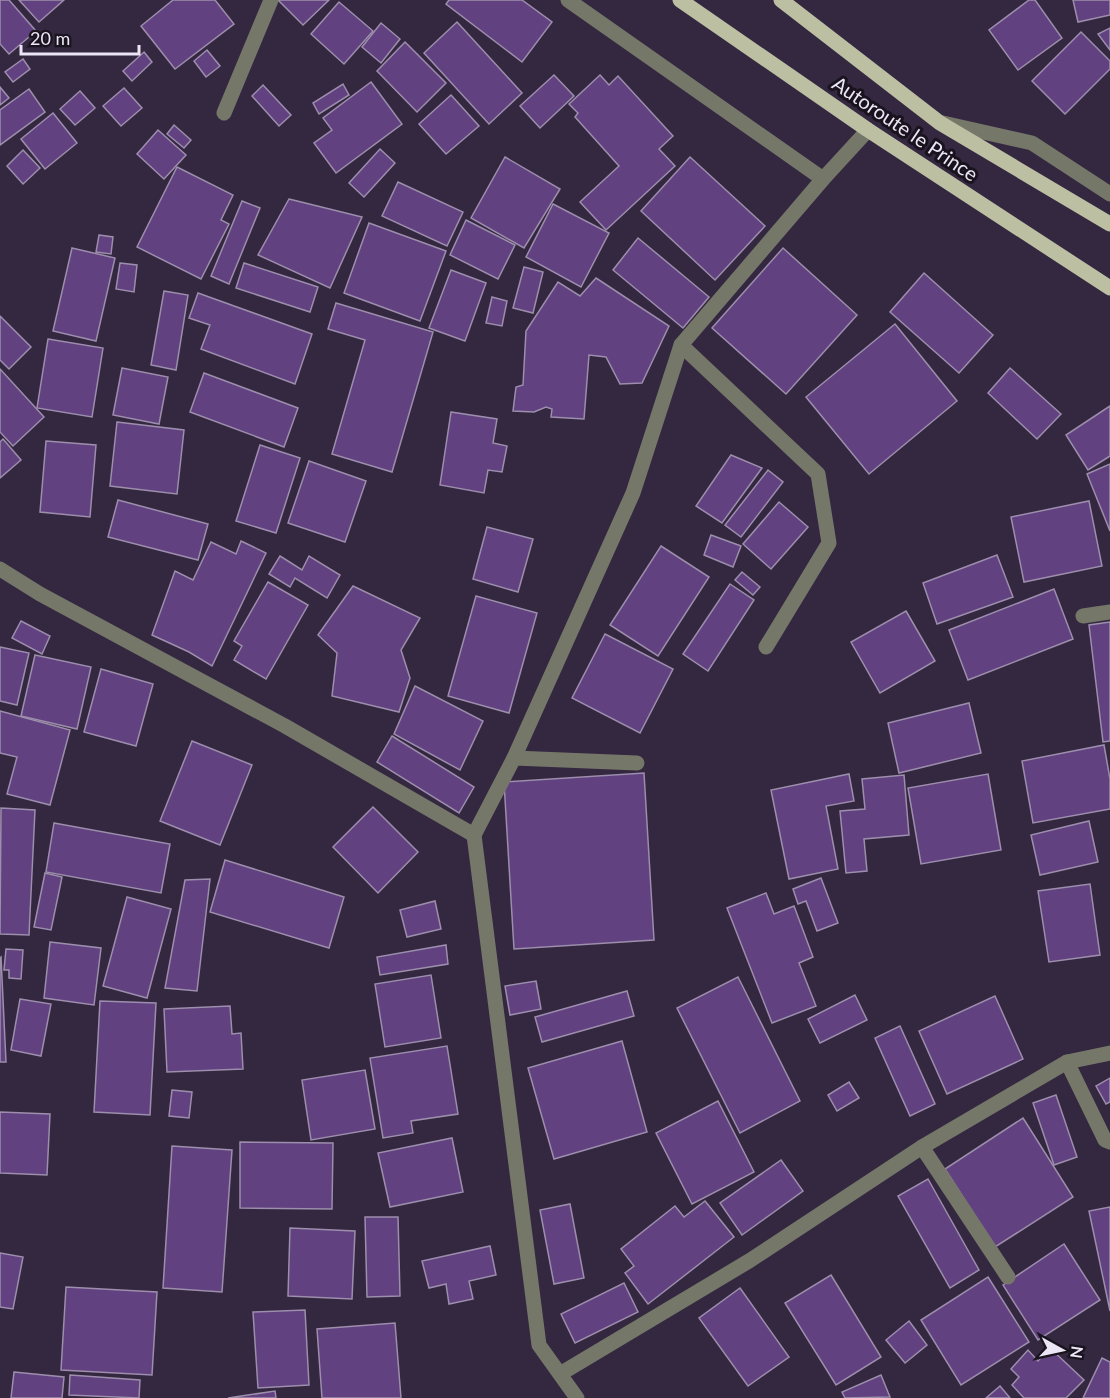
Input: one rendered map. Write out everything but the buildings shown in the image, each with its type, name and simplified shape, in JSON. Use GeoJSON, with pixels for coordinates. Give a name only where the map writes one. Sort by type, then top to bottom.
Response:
{"type":"FeatureCollection","features":[{"type":"Feature","properties":{"kind":"main road","name":"Autoroute le Prince"},"geometry":{"type":"LineString","coordinates":[[680,0],[868,130],[1110,288]]}},
{"type":"Feature","properties":{"kind":"main road","name":"Autoroute le Prince"},"geometry":{"type":"LineString","coordinates":[[781,0],[940,123],[1110,224]]}},
{"type":"Feature","properties":{"kind":"street"},"geometry":{"type":"LineString","coordinates":[[224,113],[271,0]]}},
{"type":"Feature","properties":{"kind":"street"},"geometry":{"type":"LineString","coordinates":[[568,0],[823,178]]}},
{"type":"Feature","properties":{"kind":"street"},"geometry":{"type":"LineString","coordinates":[[940,123],[1032,143],[1110,194]]}},
{"type":"Feature","properties":{"kind":"street"},"geometry":{"type":"LineString","coordinates":[[577,1398],[539,1345],[474,835],[514,758],[633,493],[681,345],[823,178],[868,130]]}},
{"type":"Feature","properties":{"kind":"street"},"geometry":{"type":"LineString","coordinates":[[681,345],[818,474],[829,543],[766,647]]}},
{"type":"Feature","properties":{"kind":"street"},"geometry":{"type":"LineString","coordinates":[[0,569],[40,594],[285,726],[474,835]]}},
{"type":"Feature","properties":{"kind":"street"},"geometry":{"type":"LineString","coordinates":[[1083,616],[1110,612]]}},
{"type":"Feature","properties":{"kind":"street"},"geometry":{"type":"LineString","coordinates":[[514,758],[637,763]]}},
{"type":"Feature","properties":{"kind":"street"},"geometry":{"type":"LineString","coordinates":[[560,1374],[749,1261],[922,1147],[1067,1062],[1110,1053]]}},
{"type":"Feature","properties":{"kind":"street"},"geometry":{"type":"LineString","coordinates":[[1067,1062],[1106,1140],[1110,1142]]}},
{"type":"Feature","properties":{"kind":"street"},"geometry":{"type":"LineString","coordinates":[[922,1147],[1008,1277]]}}]}
